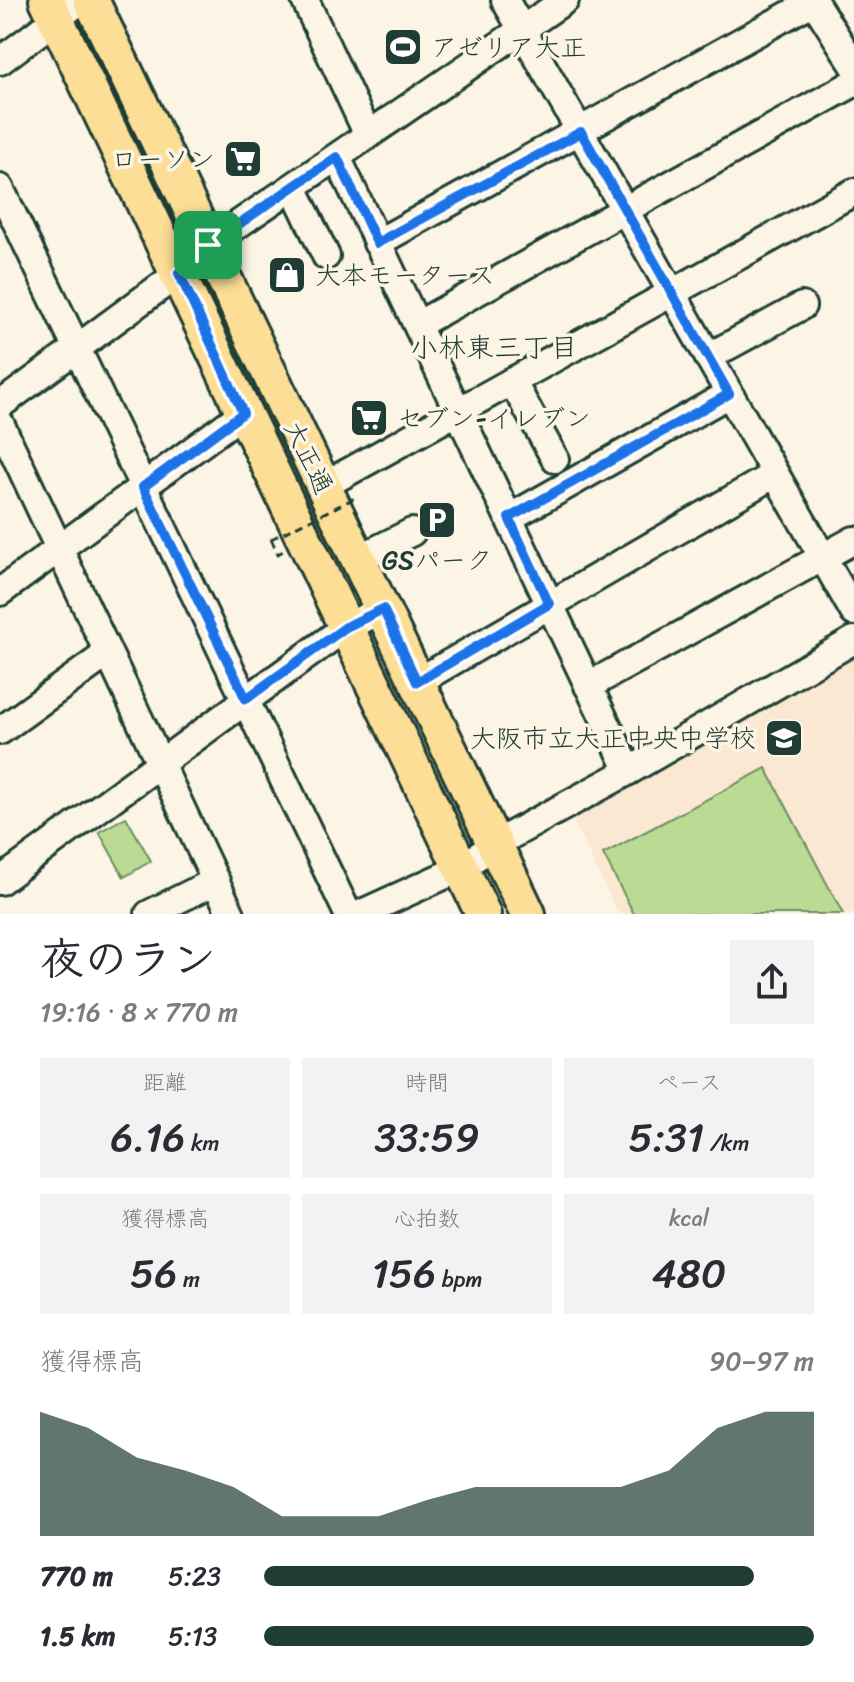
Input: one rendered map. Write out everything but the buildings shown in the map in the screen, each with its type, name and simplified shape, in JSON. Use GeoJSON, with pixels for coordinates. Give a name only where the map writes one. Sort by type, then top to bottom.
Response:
{"type":"FeatureCollection","features":[{"type":"Feature","properties":{"kind":"main road","name":"大正通"},"geometry":{"type":"LineString","coordinates":[[91,0],[528,914]]}},
{"type":"Feature","properties":{"kind":"main road","name":"大正通"},"geometry":{"type":"LineString","coordinates":[[62,6],[243,413],[483,914]]}},
{"type":"Feature","properties":{"kind":"street"},"geometry":{"type":"LineString","coordinates":[[305,0],[368,135]]}},
{"type":"Feature","properties":{"kind":"street"},"geometry":{"type":"LineString","coordinates":[[505,0],[854,612]]}},
{"type":"Feature","properties":{"kind":"street"},"geometry":{"type":"LineString","coordinates":[[0,405],[179,273],[208,245],[565,0]]}},
{"type":"Feature","properties":{"kind":"street"},"geometry":{"type":"LineString","coordinates":[[377,243],[813,0],[854,65]]}},
{"type":"Feature","properties":{"kind":"street"},"geometry":{"type":"LineString","coordinates":[[0,61],[62,6]]}},
{"type":"Feature","properties":{"kind":"street"},"geometry":{"type":"LineString","coordinates":[[417,325],[854,83]]}},
{"type":"Feature","properties":{"kind":"street"},"geometry":{"type":"LineString","coordinates":[[337,157],[629,771]]}},
{"type":"Feature","properties":{"kind":"street"},"geometry":{"type":"LineString","coordinates":[[293,187],[326,256]]}},
{"type":"Feature","properties":{"kind":"street"},"geometry":{"type":"LineString","coordinates":[[0,188],[348,914]]}},
{"type":"Feature","properties":{"kind":"street"},"geometry":{"type":"LineString","coordinates":[[323,486],[854,192]]}},
{"type":"Feature","properties":{"kind":"street"},"geometry":{"type":"LineString","coordinates":[[708,357],[802,306]]}},
{"type":"Feature","properties":{"kind":"street"},"geometry":{"type":"LineString","coordinates":[[512,381],[555,459]]}},
{"type":"Feature","properties":{"kind":"street"},"geometry":{"type":"LineString","coordinates":[[509,518],[729,394]]}},
{"type":"Feature","properties":{"kind":"street"},"geometry":{"type":"LineString","coordinates":[[0,592],[243,413]]}},
{"type":"Feature","properties":{"kind":"street"},"geometry":{"type":"LineString","coordinates":[[0,423],[231,914]]}},
{"type":"Feature","properties":{"kind":"street"},"geometry":{"type":"LineString","coordinates":[[417,682],[775,474]]}},
{"type":"Feature","properties":{"kind":"street"},"geometry":{"type":"LineString","coordinates":[[358,559],[412,532]]}},
{"type":"Feature","properties":{"kind":"street"},"geometry":{"type":"LineString","coordinates":[[588,686],[854,540]]}},
{"type":"Feature","properties":{"kind":"street"},"geometry":{"type":"LineString","coordinates":[[0,881],[346,627],[383,609]]}},
{"type":"Feature","properties":{"kind":"street"},"geometry":{"type":"LineString","coordinates":[[360,914],[461,868],[495,844],[629,771],[854,640]]}},
{"type":"Feature","properties":{"kind":"street"},"geometry":{"type":"LineString","coordinates":[[0,731],[108,653]]}},
{"type":"Feature","properties":{"kind":"street"},"geometry":{"type":"LineString","coordinates":[[149,914],[216,881]]}},
{"type":"Feature","properties":{"kind":"path"},"geometry":{"type":"LineString","coordinates":[[278,554],[271,539],[357,497]]}},
{"type":"Feature","properties":{"kind":"shaded area","name":"大阪市立大正中央中学校"},"geometry":{"type":"Polygon","coordinates":[[[854,656],[854,914],[618,914],[573,820],[854,656]]]}},
{"type":"Feature","properties":{"kind":"green space"},"geometry":{"type":"Polygon","coordinates":[[[766,768],[843,914],[634,914],[603,854],[766,768]]]}},
{"type":"Feature","properties":{"kind":"green space"},"geometry":{"type":"Polygon","coordinates":[[[126,817],[151,861],[124,877],[99,832],[126,817]]]}},
{"type":"Feature","properties":{"kind":"place","name":"アゼリア大正"},"geometry":{"type":"Point","coordinates":[403,47]}},
{"type":"Feature","properties":{"kind":"place","name":"ローソン"},"geometry":{"type":"Point","coordinates":[243,159]}},
{"type":"Feature","properties":{"kind":"place","name":"大本モータース"},"geometry":{"type":"Point","coordinates":[287,275]}},
{"type":"Feature","properties":{"kind":"place","name":"セブン-イレブン"},"geometry":{"type":"Point","coordinates":[369,418]}},
{"type":"Feature","properties":{"kind":"place","name":"GSパーク"},"geometry":{"type":"Point","coordinates":[437,520]}},
{"type":"Feature","properties":{"kind":"place","name":"大阪市立大正中央中学校"},"geometry":{"type":"Point","coordinates":[784,738]}},
{"type":"Feature","properties":{"kind":"district","name":"小林東三丁目"},"geometry":{"type":"Point","coordinates":[494,347]}},
{"type":"Feature","properties":{"kind":"route"},"geometry":{"type":"LineString","coordinates":[[581,132],[729,394],[509,518],[549,604],[417,682],[383,609],[346,627],[246,699],[143,487],[243,413],[179,273],[208,245],[337,157],[377,243],[581,132]]}}]}
